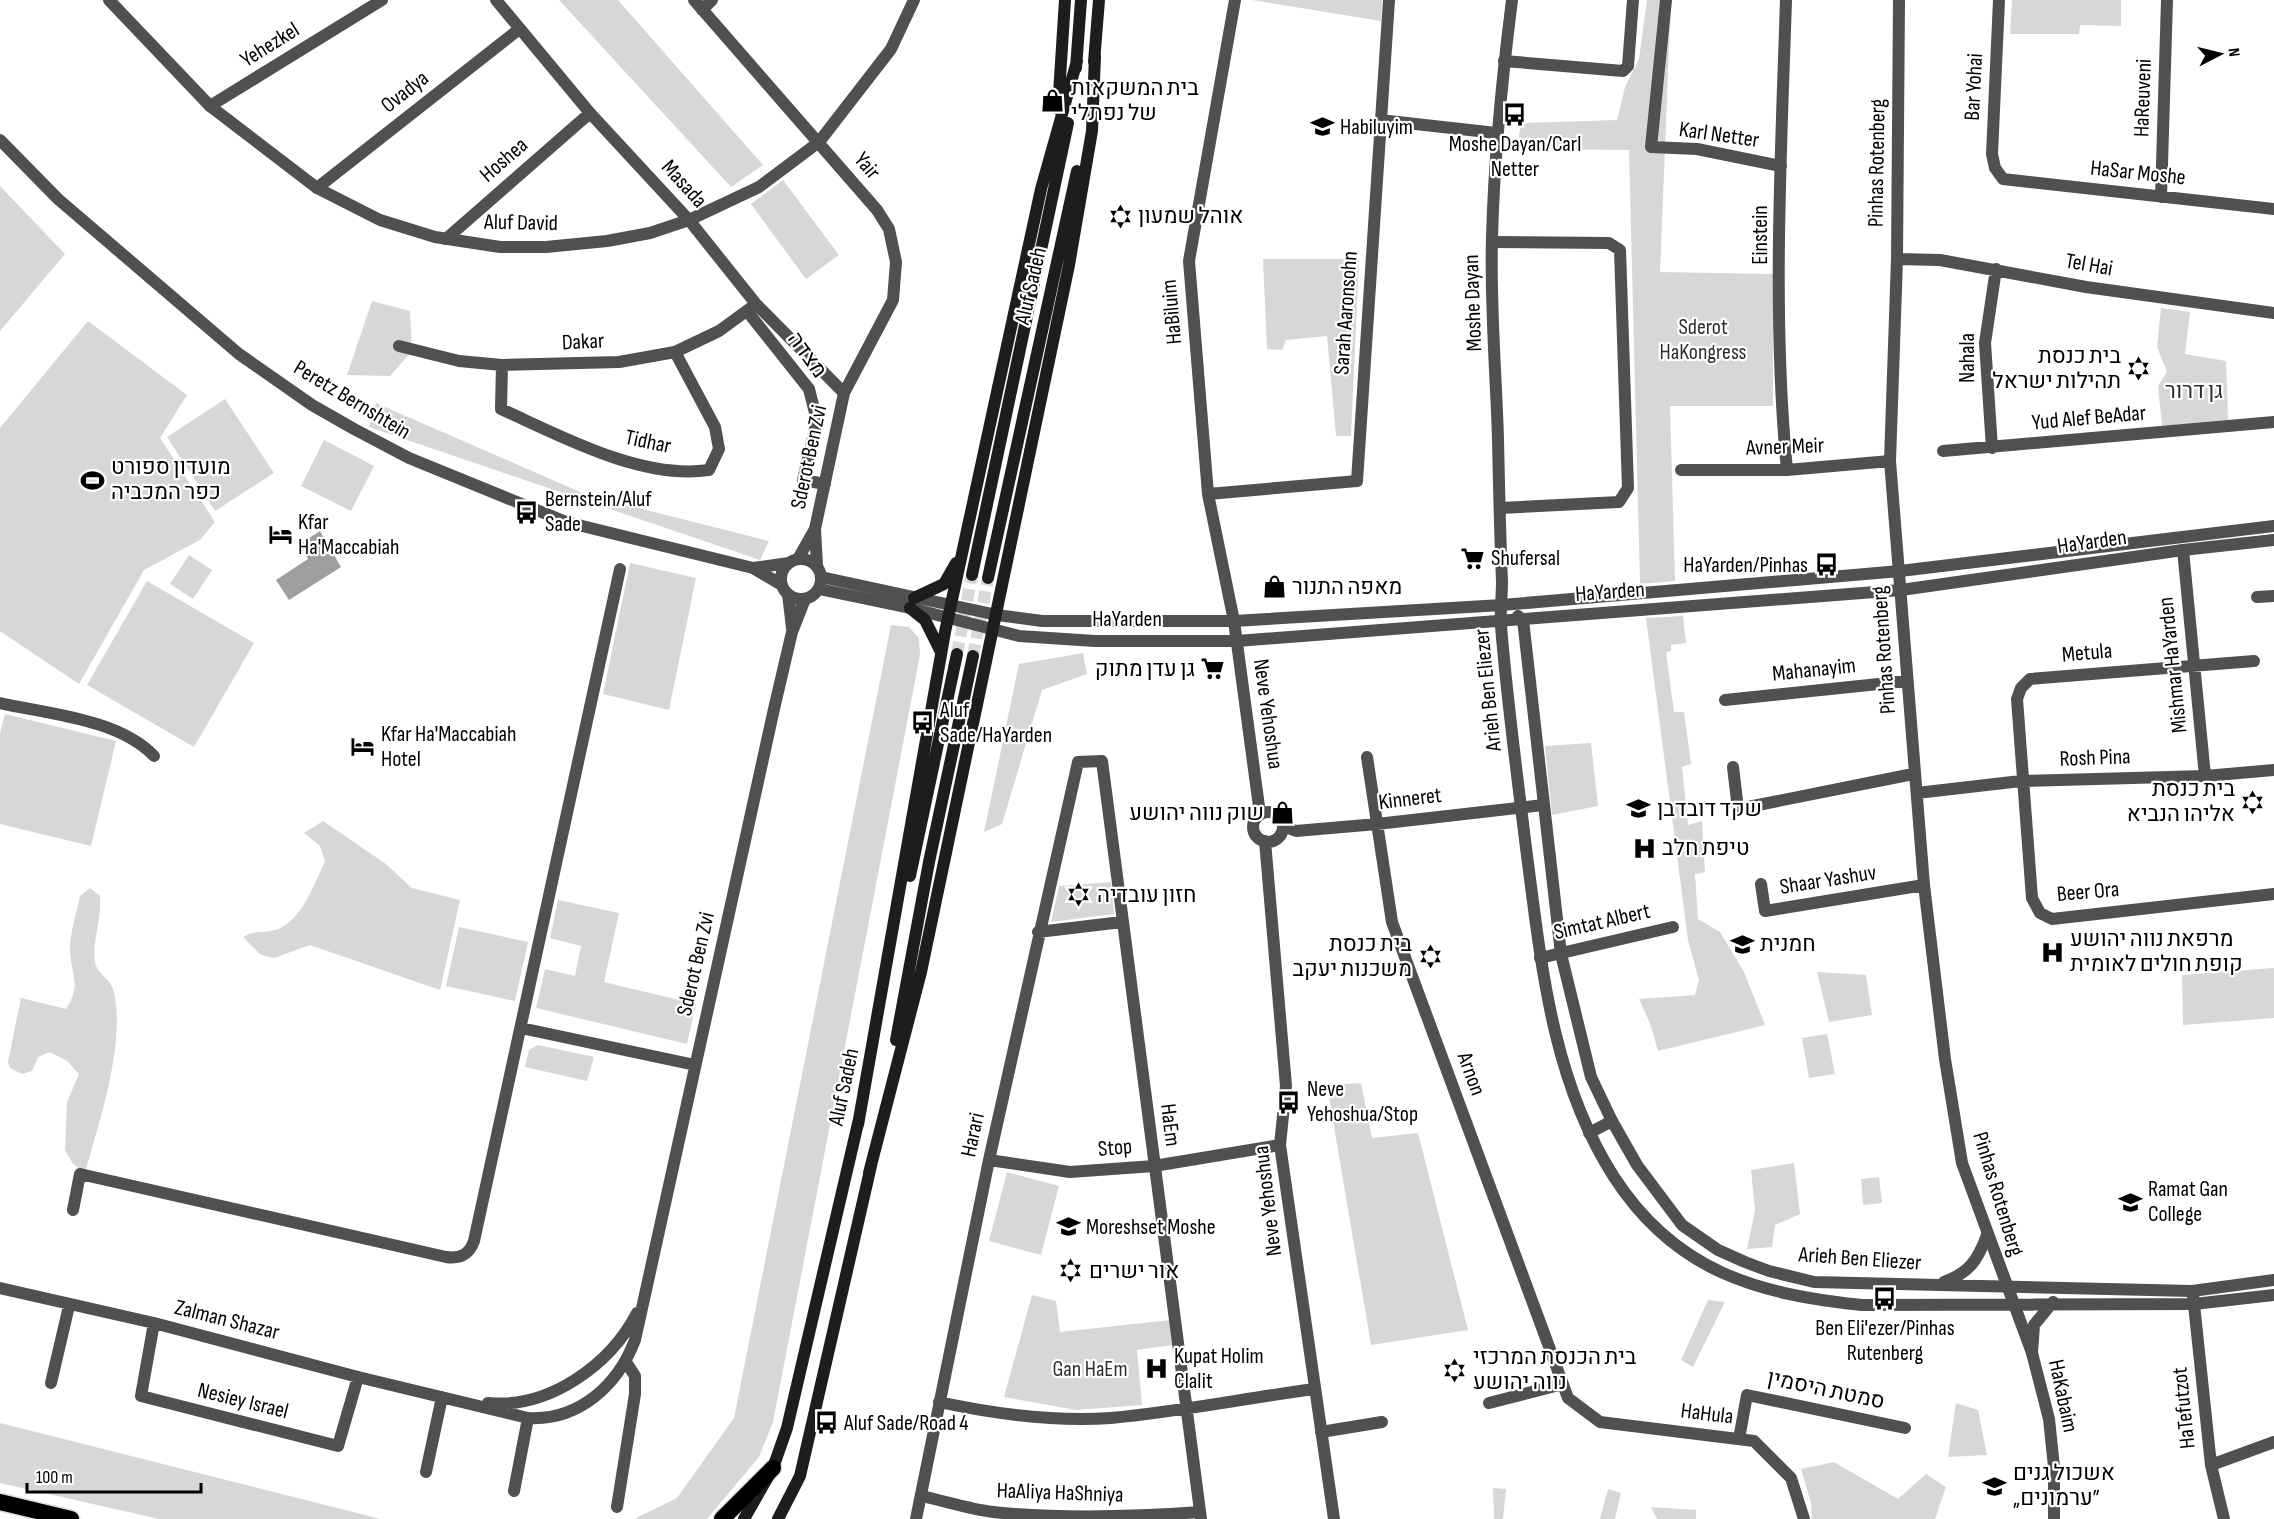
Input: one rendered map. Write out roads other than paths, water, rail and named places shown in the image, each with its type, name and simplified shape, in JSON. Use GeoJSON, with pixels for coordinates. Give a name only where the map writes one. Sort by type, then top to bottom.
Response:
{"type":"FeatureCollection","features":[{"type":"Feature","properties":{"kind":"highway"},"geometry":{"type":"LineString","coordinates":[[722,1519],[773,1468]]}},
{"type":"Feature","properties":{"kind":"highway"},"geometry":{"type":"LineString","coordinates":[[0,1502],[71,1519]]}},
{"type":"Feature","properties":{"kind":"main road"},"geometry":{"type":"LineString","coordinates":[[1056,137],[1065,0]]}},
{"type":"Feature","properties":{"kind":"main road","name":"Aluf Sadeh"},"geometry":{"type":"LineString","coordinates":[[972,575],[1073,98],[1081,0]]}},
{"type":"Feature","properties":{"kind":"main road","name":"Aluf Sadeh"},"geometry":{"type":"LineString","coordinates":[[988,578],[1081,156],[1095,56],[1099,0]]}},
{"type":"Feature","properties":{"kind":"main road"},"geometry":{"type":"LineString","coordinates":[[869,1173],[921,972],[1069,265],[1092,131],[1095,56]]}},
{"type":"Feature","properties":{"kind":"main road"},"geometry":{"type":"LineString","coordinates":[[858,1125],[941,653],[1041,189],[1077,61]]}},
{"type":"Feature","properties":{"kind":"main road"},"geometry":{"type":"LineString","coordinates":[[941,653],[925,620],[912,603],[945,584],[963,549]]}},
{"type":"Feature","properties":{"kind":"main road","name":"Aluf Sadeh"},"geometry":{"type":"LineString","coordinates":[[744,1519],[773,1468],[787,1428],[858,1125],[957,654]]}},
{"type":"Feature","properties":{"kind":"main road","name":"Aluf Sadeh"},"geometry":{"type":"LineString","coordinates":[[778,1519],[800,1476],[869,1173],[929,862],[973,656]]}},
{"type":"Feature","properties":{"kind":"street","name":"Yehezkel"},"geometry":{"type":"LineString","coordinates":[[210,106],[381,0]]}},
{"type":"Feature","properties":{"kind":"street","name":"Masada"},"geometry":{"type":"LineString","coordinates":[[496,0],[518,30],[590,113],[690,220],[751,307],[844,393]]}},
{"type":"Feature","properties":{"kind":"street"},"geometry":{"type":"LineString","coordinates":[[698,5],[712,0]]}},
{"type":"Feature","properties":{"kind":"street","name":"Aluf David"},"geometry":{"type":"LineString","coordinates":[[115,2],[210,106],[316,188],[380,220],[446,239],[501,247],[546,247],[607,241],[651,233],[690,220],[759,187],[819,142],[891,49],[914,0]]}},
{"type":"Feature","properties":{"kind":"street","name":"HaBiluim"},"geometry":{"type":"LineString","coordinates":[[1234,621],[1208,494],[1190,253],[1235,0]]}},
{"type":"Feature","properties":{"kind":"street","name":"Sarah Aaronsohn"},"geometry":{"type":"LineString","coordinates":[[1208,494],[1357,481],[1389,0]]}},
{"type":"Feature","properties":{"kind":"street","name":"Moshe Dayan"},"geometry":{"type":"LineString","coordinates":[[1502,605],[1492,242],[1496,133],[1512,0]]}},
{"type":"Feature","properties":{"kind":"street"},"geometry":{"type":"LineString","coordinates":[[1504,61],[1623,71],[1628,66],[1633,0]]}},
{"type":"Feature","properties":{"kind":"street","name":"Karl Netter"},"geometry":{"type":"LineString","coordinates":[[1666,0],[1651,147],[1697,149],[1781,166]]}},
{"type":"Feature","properties":{"kind":"street","name":"Einstein"},"geometry":{"type":"LineString","coordinates":[[1786,0],[1781,166],[1780,404],[1787,470]]}},
{"type":"Feature","properties":{"kind":"street","name":"Pinhas Rotenberg"},"geometry":{"type":"LineString","coordinates":[[1899,0],[1897,259],[1890,461],[1900,571],[1913,774],[1917,793],[1924,885],[1945,1059],[1962,1162],[2006,1286]]}},
{"type":"Feature","properties":{"kind":"street","name":"Bar Yohai"},"geometry":{"type":"LineString","coordinates":[[1998,175],[1992,154],[1999,0]]}},
{"type":"Feature","properties":{"kind":"street","name":"HaReuveni"},"geometry":{"type":"LineString","coordinates":[[2161,197],[2167,0]]}},
{"type":"Feature","properties":{"kind":"street","name":"Yair"},"geometry":{"type":"LineString","coordinates":[[698,5],[877,210],[889,229],[896,262],[893,300],[844,393]]}},
{"type":"Feature","properties":{"kind":"street","name":"Ovadya"},"geometry":{"type":"LineString","coordinates":[[316,188],[518,30]]}},
{"type":"Feature","properties":{"kind":"street","name":"Hoshea"},"geometry":{"type":"LineString","coordinates":[[446,239],[590,113]]}},
{"type":"Feature","properties":{"kind":"street"},"geometry":{"type":"LineString","coordinates":[[1380,120],[1496,133]]}},
{"type":"Feature","properties":{"kind":"street","name":"Peretz Bernshtein"},"geometry":{"type":"LineString","coordinates":[[0,140],[58,199],[239,354],[312,405],[409,458],[566,522],[753,568],[785,589]]}},
{"type":"Feature","properties":{"kind":"street","name":"HaSar Moshe"},"geometry":{"type":"LineString","coordinates":[[1998,175],[2009,181],[2274,209]]}},
{"type":"Feature","properties":{"kind":"street"},"geometry":{"type":"LineString","coordinates":[[1492,242],[1609,243],[1620,250],[1628,488],[1619,502],[1500,508]]}},
{"type":"Feature","properties":{"kind":"street","name":"Tel Hai"},"geometry":{"type":"LineString","coordinates":[[1897,259],[1940,260],[2086,287],[2274,313]]}},
{"type":"Feature","properties":{"kind":"street","name":"Nahala"},"geometry":{"type":"LineString","coordinates":[[1992,448],[1985,343],[1996,269]]}},
{"type":"Feature","properties":{"kind":"street","name":"Dakar"},"geometry":{"type":"LineString","coordinates":[[399,346],[459,361],[502,365],[619,362],[675,352],[719,331],[751,307]]}},
{"type":"Feature","properties":{"kind":"street","name":"מצדה"},"geometry":{"type":"LineString","coordinates":[[751,307],[809,389],[817,421],[804,480],[825,484]]}},
{"type":"Feature","properties":{"kind":"street","name":"Tidhar"},"geometry":{"type":"LineString","coordinates":[[502,365],[501,409],[615,458],[692,472],[709,470],[718,449],[715,427],[675,352]]}},
{"type":"Feature","properties":{"kind":"street","name":"Sderot Ben Zvi"},"geometry":{"type":"LineString","coordinates":[[819,578],[815,529],[844,393]]}},
{"type":"Feature","properties":{"kind":"street","name":"Yud Alef BeAdar"},"geometry":{"type":"LineString","coordinates":[[1943,451],[2274,422]]}},
{"type":"Feature","properties":{"kind":"street","name":"Avner Meir"},"geometry":{"type":"LineString","coordinates":[[1681,470],[1787,470],[1890,461]]}},
{"type":"Feature","properties":{"kind":"street","name":"HaYarden"},"geometry":{"type":"LineString","coordinates":[[950,612],[1060,623],[1234,621],[1502,605],[1900,571],[2274,526]]}},
{"type":"Feature","properties":{"kind":"street","name":"Sderot Ben Zvi"},"geometry":{"type":"LineString","coordinates":[[794,561],[815,529]]}},
{"type":"Feature","properties":{"kind":"street","name":"HaYarden"},"geometry":{"type":"LineString","coordinates":[[950,612],[994,631],[1020,636],[1095,641],[1237,640],[1901,590],[2183,550],[2274,540]]}},
{"type":"Feature","properties":{"kind":"street","name":"Mishmar HaYarden"},"geometry":{"type":"LineString","coordinates":[[2183,550],[2205,776]]}},
{"type":"Feature","properties":{"kind":"street"},"geometry":{"type":"LineString","coordinates":[[819,578],[805,598],[785,589],[783,570],[794,561],[808,560],[819,578],[950,612]]}},
{"type":"Feature","properties":{"kind":"street","name":"Peretz Bernshtein"},"geometry":{"type":"LineString","coordinates":[[753,568],[794,561]]}},
{"type":"Feature","properties":{"kind":"street"},"geometry":{"type":"LineString","coordinates":[[73,1210],[80,1174],[446,1257],[462,1257],[474,1241],[620,569]]}},
{"type":"Feature","properties":{"kind":"street","name":"Sderot Ben Zvi"},"geometry":{"type":"LineString","coordinates":[[785,589],[792,632]]}},
{"type":"Feature","properties":{"kind":"street"},"geometry":{"type":"LineString","coordinates":[[2257,597],[2274,596]]}},
{"type":"Feature","properties":{"kind":"street","name":"Sderot Ben Zvi"},"geometry":{"type":"LineString","coordinates":[[642,1304],[792,632],[805,598]]}},
{"type":"Feature","properties":{"kind":"street","name":"Arieh Ben Eliezer"},"geometry":{"type":"LineString","coordinates":[[1502,605],[1523,620],[1561,954],[1591,1077],[1637,1165],[1682,1226],[1718,1250],[1769,1271],[1814,1282],[2192,1291],[2274,1280]]}},
{"type":"Feature","properties":{"kind":"street","name":"Arieh Ben Eliezer"},"geometry":{"type":"LineString","coordinates":[[1502,605],[1501,621],[1521,807],[1540,958],[1569,1087],[1589,1133],[1615,1179],[1644,1215],[1673,1244],[1710,1269],[1760,1288],[1810,1300],[1862,1305],[2053,1302],[2194,1304],[2274,1295]]}},
{"type":"Feature","properties":{"kind":"street","name":"Neve Yehoshua"},"geometry":{"type":"LineString","coordinates":[[1234,621],[1260,813]]}},
{"type":"Feature","properties":{"kind":"street","name":"Metula"},"geometry":{"type":"LineString","coordinates":[[2021,781],[2017,699],[2021,688],[2030,679],[2254,661]]}},
{"type":"Feature","properties":{"kind":"street","name":"Mahanayim"},"geometry":{"type":"LineString","coordinates":[[1725,700],[1907,681]]}},
{"type":"Feature","properties":{"kind":"street"},"geometry":{"type":"LineString","coordinates":[[0,703],[110,728],[142,743],[154,756]]}},
{"type":"Feature","properties":{"kind":"street","name":"Arnon"},"geometry":{"type":"LineString","coordinates":[[1368,757],[1392,922],[1568,1398]]}},
{"type":"Feature","properties":{"kind":"street","name":"HaEm"},"geometry":{"type":"LineString","coordinates":[[1078,762],[1102,761],[1184,1407],[1200,1516]]}},
{"type":"Feature","properties":{"kind":"street","name":"Harari"},"geometry":{"type":"LineString","coordinates":[[916,1519],[988,1160],[1078,762]]}},
{"type":"Feature","properties":{"kind":"street"},"geometry":{"type":"LineString","coordinates":[[1733,767],[1738,809],[1913,774]]}},
{"type":"Feature","properties":{"kind":"street","name":"Rosh Pina"},"geometry":{"type":"LineString","coordinates":[[1917,793],[2021,781],[2205,776],[2274,770]]}},
{"type":"Feature","properties":{"kind":"street","name":"Beer Ora"},"geometry":{"type":"LineString","coordinates":[[2021,781],[2032,898],[2040,913],[2052,919],[2274,894]]}},
{"type":"Feature","properties":{"kind":"street","name":"Kinneret"},"geometry":{"type":"LineString","coordinates":[[1282,826],[1296,831],[1543,805]]}},
{"type":"Feature","properties":{"kind":"street"},"geometry":{"type":"LineString","coordinates":[[1260,813],[1275,813],[1282,826],[1275,839],[1265,841],[1257,837],[1253,829],[1254,820],[1260,813]]}},
{"type":"Feature","properties":{"kind":"street","name":"Neve Yehoshua"},"geometry":{"type":"LineString","coordinates":[[1265,841],[1286,1086],[1280,1145],[1334,1519]]}},
{"type":"Feature","properties":{"kind":"street","name":"Shaar Yashuv"},"geometry":{"type":"LineString","coordinates":[[1761,884],[1765,911],[1924,885]]}},
{"type":"Feature","properties":{"kind":"street"},"geometry":{"type":"LineString","coordinates":[[1038,932],[1122,922]]}},
{"type":"Feature","properties":{"kind":"street","name":"Simtat Albert"},"geometry":{"type":"LineString","coordinates":[[1540,958],[1673,927]]}},
{"type":"Feature","properties":{"kind":"street"},"geometry":{"type":"LineString","coordinates":[[521,1028],[695,1065]]}},
{"type":"Feature","properties":{"kind":"street"},"geometry":{"type":"LineString","coordinates":[[1589,1133],[1612,1121]]}},
{"type":"Feature","properties":{"kind":"street","name":"Stop"},"geometry":{"type":"LineString","coordinates":[[988,1160],[1070,1172],[1154,1166],[1280,1145]]}},
{"type":"Feature","properties":{"kind":"street"},"geometry":{"type":"LineString","coordinates":[[1933,1285],[1959,1277],[1972,1267],[1987,1235]]}},
{"type":"Feature","properties":{"kind":"street","name":"HaKabaim"},"geometry":{"type":"LineString","coordinates":[[2006,1286],[2032,1353],[2049,1419],[2054,1467],[2054,1519]]}},
{"type":"Feature","properties":{"kind":"street","name":"Zalman Shazar"},"geometry":{"type":"LineString","coordinates":[[0,1288],[69,1306],[154,1323],[358,1377],[528,1418],[554,1416],[572,1410],[604,1390],[626,1362],[635,1340],[642,1304]]}},
{"type":"Feature","properties":{"kind":"street","name":"HaTefutzot"},"geometry":{"type":"LineString","coordinates":[[2192,1291],[2211,1465],[2224,1519]]}},
{"type":"Feature","properties":{"kind":"street"},"geometry":{"type":"LineString","coordinates":[[2032,1353],[2034,1325],[2053,1302]]}},
{"type":"Feature","properties":{"kind":"street","name":"Zalman Shazar"},"geometry":{"type":"LineString","coordinates":[[442,1397],[510,1403],[560,1388],[601,1361],[618,1343],[642,1304]]}},
{"type":"Feature","properties":{"kind":"street"},"geometry":{"type":"LineString","coordinates":[[51,1383],[69,1306]]}},
{"type":"Feature","properties":{"kind":"street","name":"Nesiey Israel"},"geometry":{"type":"LineString","coordinates":[[154,1323],[141,1396],[338,1446],[358,1377]]}},
{"type":"Feature","properties":{"kind":"street"},"geometry":{"type":"LineString","coordinates":[[616,1507],[635,1394],[635,1376],[626,1362]]}},
{"type":"Feature","properties":{"kind":"street"},"geometry":{"type":"LineString","coordinates":[[1489,1403],[1563,1384]]}},
{"type":"Feature","properties":{"kind":"street"},"geometry":{"type":"LineString","coordinates":[[939,1402],[993,1414],[1053,1418],[1110,1418],[1314,1389]]}},
{"type":"Feature","properties":{"kind":"street","name":"סמטת היסמין"},"geometry":{"type":"LineString","coordinates":[[1739,1439],[1747,1395],[1905,1428]]}},
{"type":"Feature","properties":{"kind":"street"},"geometry":{"type":"LineString","coordinates":[[426,1472],[442,1397]]}},
{"type":"Feature","properties":{"kind":"street","name":"HaHula"},"geometry":{"type":"LineString","coordinates":[[1568,1398],[1600,1422],[1754,1441],[1791,1478],[1804,1519]]}},
{"type":"Feature","properties":{"kind":"street"},"geometry":{"type":"LineString","coordinates":[[514,1491],[528,1418]]}},
{"type":"Feature","properties":{"kind":"street"},"geometry":{"type":"LineString","coordinates":[[1321,1432],[1382,1422]]}},
{"type":"Feature","properties":{"kind":"street"},"geometry":{"type":"LineString","coordinates":[[2211,1465],[2274,1442]]}},
{"type":"Feature","properties":{"kind":"street","name":"HaAliya HaShniya"},"geometry":{"type":"LineString","coordinates":[[921,1496],[992,1512],[1060,1519],[1200,1516]]}},
{"type":"Feature","properties":{"kind":"tunnel"},"geometry":{"type":"LineString","coordinates":[[957,654],[972,575]]}},
{"type":"Feature","properties":{"kind":"tunnel"},"geometry":{"type":"LineString","coordinates":[[973,656],[988,578]]}},
{"type":"Feature","properties":{"kind":"place","name":"בית המשקאות של נפתלי"},"geometry":{"type":"Point","coordinates":[1053,101]}},
{"type":"Feature","properties":{"kind":"place","name":"Moshe Dayan/Carl Netter"},"geometry":{"type":"Point","coordinates":[1515,115]}},
{"type":"Feature","properties":{"kind":"place","name":"Habiluyim"},"geometry":{"type":"Point","coordinates":[1322,127]}},
{"type":"Feature","properties":{"kind":"place","name":"אוהל שמעון"},"geometry":{"type":"Point","coordinates":[1120,216]}},
{"type":"Feature","properties":{"kind":"place","name":"בית כנסת תהילות ישראל"},"geometry":{"type":"Point","coordinates":[2139,369]}},
{"type":"Feature","properties":{"kind":"place","name":"מועדון ספורט כפר המכביה"},"geometry":{"type":"Point","coordinates":[93,480]}},
{"type":"Feature","properties":{"kind":"place","name":"Bernstein/Aluf Sade"},"geometry":{"type":"Point","coordinates":[527,512]}},
{"type":"Feature","properties":{"kind":"place","name":"Kfar Ha'Maccabiah"},"geometry":{"type":"Point","coordinates":[280,535]}},
{"type":"Feature","properties":{"kind":"place","name":"Shufersal"},"geometry":{"type":"Point","coordinates":[1473,558]}},
{"type":"Feature","properties":{"kind":"place","name":"HaYarden/Pinhas"},"geometry":{"type":"Point","coordinates":[1826,565]}},
{"type":"Feature","properties":{"kind":"place","name":"מאפה התנור"},"geometry":{"type":"Point","coordinates":[1274,587]}},
{"type":"Feature","properties":{"kind":"place","name":"גן עדן מתוק"},"geometry":{"type":"Point","coordinates":[1213,669]}},
{"type":"Feature","properties":{"kind":"place","name":"Aluf Sade/HaYarden"},"geometry":{"type":"Point","coordinates":[922,723]}},
{"type":"Feature","properties":{"kind":"place","name":"Kfar Ha'Maccabiah Hotel"},"geometry":{"type":"Point","coordinates":[363,747]}},
{"type":"Feature","properties":{"kind":"place","name":"בית כנסת אליהו הנביא"},"geometry":{"type":"Point","coordinates":[2253,802]}},
{"type":"Feature","properties":{"kind":"place","name":"שקד דובדבן"},"geometry":{"type":"Point","coordinates":[1639,809]}},
{"type":"Feature","properties":{"kind":"place","name":"שוק נווה יהושע"},"geometry":{"type":"Point","coordinates":[1282,813]}},
{"type":"Feature","properties":{"kind":"place","name":"טיפת חלב"},"geometry":{"type":"Point","coordinates":[1644,848]}},
{"type":"Feature","properties":{"kind":"place","name":"חזון עובדיה"},"geometry":{"type":"Point","coordinates":[1079,895]}},
{"type":"Feature","properties":{"kind":"place","name":"חמנית"},"geometry":{"type":"Point","coordinates":[1742,944]}},
{"type":"Feature","properties":{"kind":"place","name":"מרפאת נווה יהושע קופת חולים לאומית"},"geometry":{"type":"Point","coordinates":[2052,952]}},
{"type":"Feature","properties":{"kind":"place","name":"בית כנסת משכנות יעקב"},"geometry":{"type":"Point","coordinates":[1430,957]}},
{"type":"Feature","properties":{"kind":"place","name":"Neve Yehoshua/Stop"},"geometry":{"type":"Point","coordinates":[1289,1102]}},
{"type":"Feature","properties":{"kind":"place","name":"Ramat Gan College"},"geometry":{"type":"Point","coordinates":[2130,1202]}},
{"type":"Feature","properties":{"kind":"place","name":"Moreshset Moshe"},"geometry":{"type":"Point","coordinates":[1068,1227]}},
{"type":"Feature","properties":{"kind":"place","name":"אור ישרים"},"geometry":{"type":"Point","coordinates":[1071,1271]}},
{"type":"Feature","properties":{"kind":"place","name":"Ben Eli'ezer/Pinhas Rutenberg"},"geometry":{"type":"Point","coordinates":[1885,1299]}},
{"type":"Feature","properties":{"kind":"place","name":"Kupat Holim Clalit"},"geometry":{"type":"Point","coordinates":[1156,1369]}},
{"type":"Feature","properties":{"kind":"place","name":"בית הכנסת המרכזי נווה יהושע"},"geometry":{"type":"Point","coordinates":[1455,1370]}},
{"type":"Feature","properties":{"kind":"place","name":"Aluf Sade/Road 4"},"geometry":{"type":"Point","coordinates":[826,1423]}},
{"type":"Feature","properties":{"kind":"place","name":"אשכול גנים „ערמונים”"},"geometry":{"type":"Point","coordinates":[1995,1486]}},
{"type":"Feature","properties":{"kind":"park label","name":"Sderot HaKongress"},"geometry":{"type":"Point","coordinates":[1703,340]}},
{"type":"Feature","properties":{"kind":"park label","name":"גן דרור"},"geometry":{"type":"Point","coordinates":[2194,391]}},
{"type":"Feature","properties":{"kind":"park label","name":"Gan HaEm"},"geometry":{"type":"Point","coordinates":[1090,1369]}}]}
